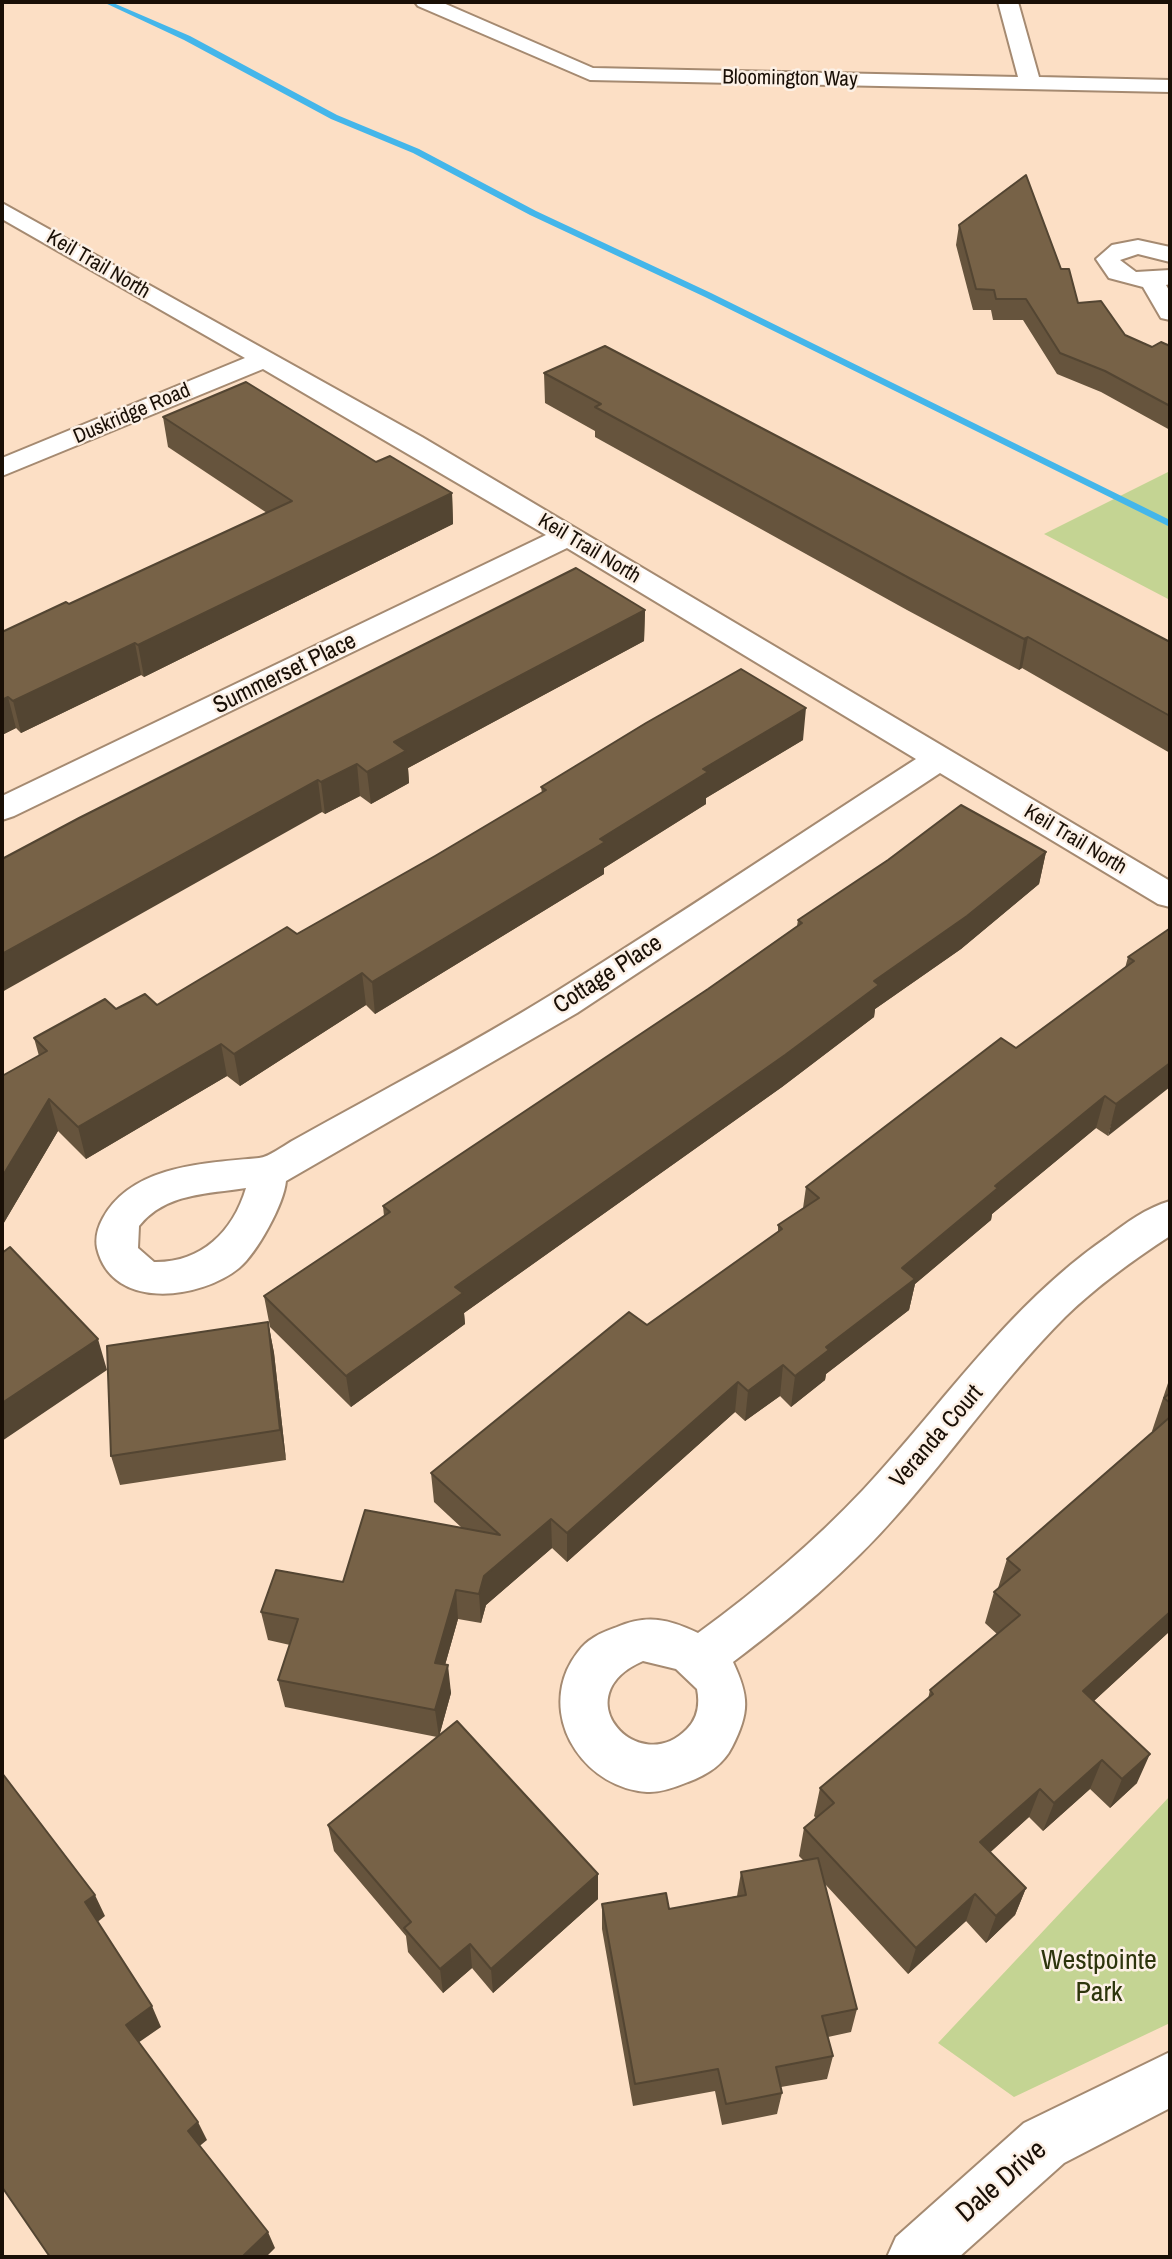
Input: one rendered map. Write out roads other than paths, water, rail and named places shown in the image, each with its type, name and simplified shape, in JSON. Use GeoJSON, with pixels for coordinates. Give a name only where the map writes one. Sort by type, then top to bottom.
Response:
{"type":"FeatureCollection","features":[{"type":"Feature","properties":{"kind":"street","name":"Bloomington Way"},"geometry":{"type":"LineString","coordinates":[[425,2],[590,74],[1170,86]]}},
{"type":"Feature","properties":{"kind":"street"},"geometry":{"type":"LineString","coordinates":[[1008,2],[1031,84]]}},
{"type":"Feature","properties":{"kind":"street","name":"Keil Trail North"},"geometry":{"type":"LineString","coordinates":[[3,212],[412,443],[1170,896]]}},
{"type":"Feature","properties":{"kind":"street"},"geometry":{"type":"LineString","coordinates":[[1170,255],[1135,247],[1117,251],[1108,259],[1109,264],[1120,274],[1161,279],[1170,313]]}},
{"type":"Feature","properties":{"kind":"street","name":"Duskridge Road"},"geometry":{"type":"LineString","coordinates":[[2,468],[263,360]]}},
{"type":"Feature","properties":{"kind":"street","name":"Summerset Place"},"geometry":{"type":"LineString","coordinates":[[2,809],[568,536]]}},
{"type":"Feature","properties":{"kind":"street","name":"Cottage Place"},"geometry":{"type":"LineString","coordinates":[[266,1174],[565,1004],[938,759]]}},
{"type":"Feature","properties":{"kind":"street","name":"Veranda Court"},"geometry":{"type":"LineString","coordinates":[[702,1658],[760,1615],[828,1558],[880,1503],[1037,1322],[1078,1281],[1170,1216]]}},
{"type":"Feature","properties":{"kind":"street","name":"Dale Drive"},"geometry":{"type":"LineString","coordinates":[[916,2257],[1044,2143],[1170,2078]]}},
{"type":"Feature","properties":{"kind":"waterway"},"geometry":{"type":"LineString","coordinates":[[106,2],[187,38],[334,117],[416,151],[533,213],[708,295],[1170,524]]}},
{"type":"Feature","properties":{"kind":"park label","name":"Westpointe Park"},"geometry":{"type":"Point","coordinates":[1099,1977]}}]}
